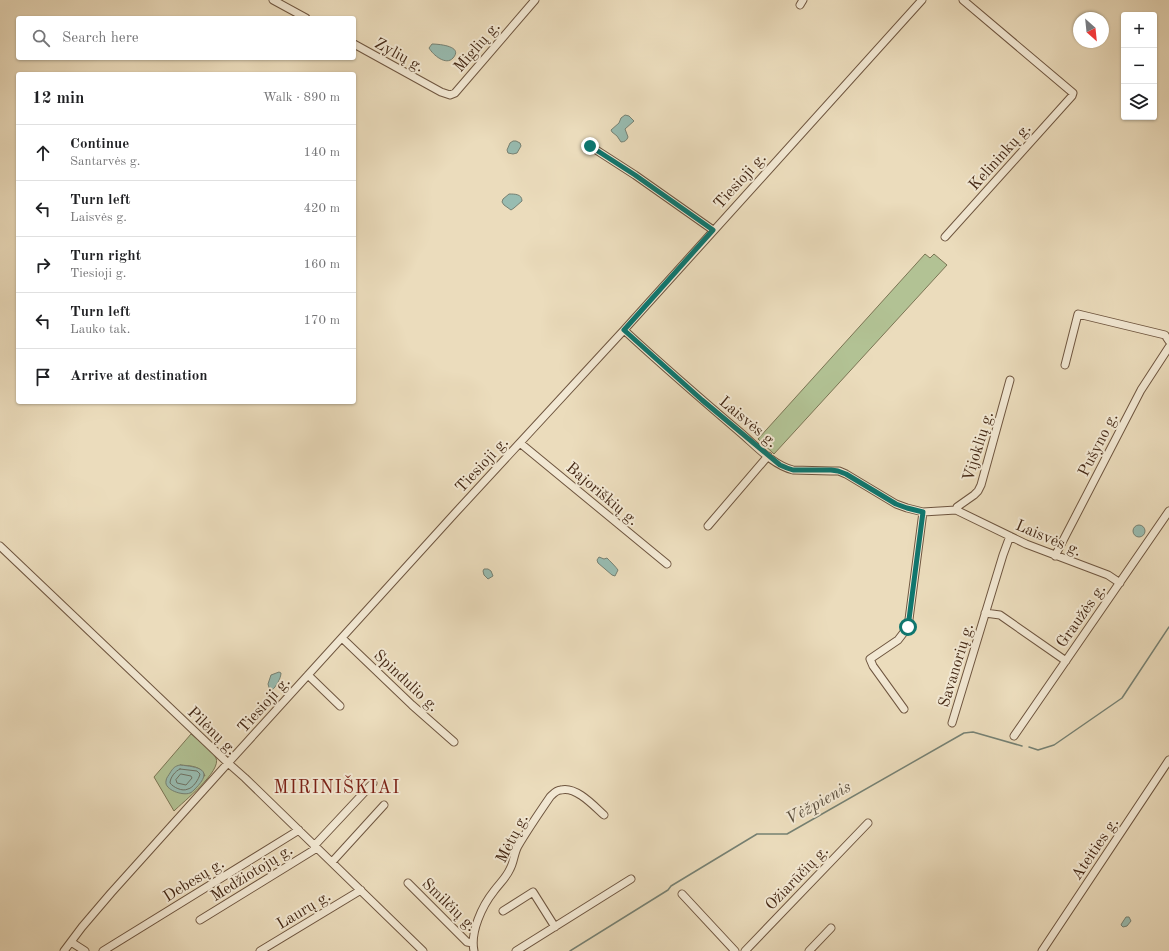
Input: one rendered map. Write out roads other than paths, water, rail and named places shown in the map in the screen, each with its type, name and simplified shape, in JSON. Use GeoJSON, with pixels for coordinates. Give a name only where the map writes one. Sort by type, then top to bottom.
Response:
{"type":"FeatureCollection","features":[{"type":"Feature","properties":{"kind":"street"},"geometry":{"type":"LineString","coordinates":[[273,0],[302,16]]}},
{"type":"Feature","properties":{"kind":"street","name":"Miglių g."},"geometry":{"type":"LineString","coordinates":[[455,93],[535,0]]}},
{"type":"Feature","properties":{"kind":"street","name":"Tiesioji g."},"geometry":{"type":"LineString","coordinates":[[64,951],[111,894],[228,763],[624,330],[922,0]]}},
{"type":"Feature","properties":{"kind":"street","name":"Kelininkų g."},"geometry":{"type":"LineString","coordinates":[[944,237],[1072,96],[1073,93],[964,0]]}},
{"type":"Feature","properties":{"kind":"street","name":"Zylių g."},"geometry":{"type":"LineString","coordinates":[[356,45],[441,92],[450,95],[455,93]]}},
{"type":"Feature","properties":{"kind":"street"},"geometry":{"type":"LineString","coordinates":[[590,146],[635,175],[713,230]]}},
{"type":"Feature","properties":{"kind":"street"},"geometry":{"type":"LineString","coordinates":[[1065,365],[1078,314],[1165,335],[1169,342]]}},
{"type":"Feature","properties":{"kind":"street","name":"Laisvės g."},"geometry":{"type":"LineString","coordinates":[[624,330],[702,400],[780,465],[793,470],[838,471],[846,474],[896,504],[907,508],[923,512],[956,510],[1026,544],[1108,575],[1120,582]]}},
{"type":"Feature","properties":{"kind":"street","name":"Pušyno g."},"geometry":{"type":"LineString","coordinates":[[1055,556],[1141,390],[1169,347]]}},
{"type":"Feature","properties":{"kind":"street","name":"Vijoklių g."},"geometry":{"type":"LineString","coordinates":[[956,510],[957,507],[978,491],[981,485],[1010,380]]}},
{"type":"Feature","properties":{"kind":"street","name":"Bajoriškių g."},"geometry":{"type":"LineString","coordinates":[[520,442],[668,564]]}},
{"type":"Feature","properties":{"kind":"street"},"geometry":{"type":"LineString","coordinates":[[708,526],[768,456]]}},
{"type":"Feature","properties":{"kind":"street","name":"Graužės g."},"geometry":{"type":"LineString","coordinates":[[1014,736],[1169,511]]}},
{"type":"Feature","properties":{"kind":"street"},"geometry":{"type":"LineString","coordinates":[[904,709],[873,666],[870,659],[898,640],[908,627],[923,512]]}},
{"type":"Feature","properties":{"kind":"street"},"geometry":{"type":"LineString","coordinates":[[985,614],[1010,536]]}},
{"type":"Feature","properties":{"kind":"street","name":"Pilėnų g."},"geometry":{"type":"LineString","coordinates":[[0,546],[245,778],[423,951]]}},
{"type":"Feature","properties":{"kind":"street","name":"Savanorių g."},"geometry":{"type":"LineString","coordinates":[[952,723],[985,614],[1000,615],[1066,661]]}},
{"type":"Feature","properties":{"kind":"street","name":"Spindulio g."},"geometry":{"type":"LineString","coordinates":[[342,638],[412,705],[454,742]]}},
{"type":"Feature","properties":{"kind":"street"},"geometry":{"type":"LineString","coordinates":[[308,676],[340,706]]}},
{"type":"Feature","properties":{"kind":"street","name":"Ateities g."},"geometry":{"type":"LineString","coordinates":[[1042,951],[1169,760]]}},
{"type":"Feature","properties":{"kind":"street","name":"Medžiotojų g."},"geometry":{"type":"LineString","coordinates":[[200,920],[316,847],[373,783]]}},
{"type":"Feature","properties":{"kind":"street","name":"Mėtų g."},"geometry":{"type":"LineString","coordinates":[[473,947],[476,927],[483,908],[493,892],[506,877],[511,868],[518,847],[550,797],[556,791],[572,790],[583,797],[604,815]]}},
{"type":"Feature","properties":{"kind":"street"},"geometry":{"type":"LineString","coordinates":[[332,862],[384,805]]}},
{"type":"Feature","properties":{"kind":"street","name":"Ožiarūčių g."},"geometry":{"type":"LineString","coordinates":[[745,951],[868,823]]}},
{"type":"Feature","properties":{"kind":"street","name":"Debesų g."},"geometry":{"type":"LineString","coordinates":[[103,951],[299,830]]}},
{"type":"Feature","properties":{"kind":"street"},"geometry":{"type":"LineString","coordinates":[[516,951],[631,879]]}},
{"type":"Feature","properties":{"kind":"street","name":"Smilčių g."},"geometry":{"type":"LineString","coordinates":[[408,883],[473,947]]}},
{"type":"Feature","properties":{"kind":"street","name":"Laurų g."},"geometry":{"type":"LineString","coordinates":[[260,951],[361,890]]}},
{"type":"Feature","properties":{"kind":"street"},"geometry":{"type":"LineString","coordinates":[[503,911],[532,892],[555,927]]}},
{"type":"Feature","properties":{"kind":"street"},"geometry":{"type":"LineString","coordinates":[[682,894],[735,951]]}},
{"type":"Feature","properties":{"kind":"street"},"geometry":{"type":"LineString","coordinates":[[809,951],[831,928]]}},
{"type":"Feature","properties":{"kind":"street"},"geometry":{"type":"LineString","coordinates":[[71,942],[85,951]]}},
{"type":"Feature","properties":{"kind":"water"},"geometry":{"type":"Polygon","coordinates":[[[432,44],[449,46],[453,48],[456,54],[453,58],[447,61],[440,59],[429,48],[432,44]]]}},
{"type":"Feature","properties":{"kind":"water"},"geometry":{"type":"Polygon","coordinates":[[[625,115],[629,116],[634,121],[625,129],[628,137],[627,139],[621,142],[611,130],[625,115]]]}},
{"type":"Feature","properties":{"kind":"water"},"geometry":{"type":"Polygon","coordinates":[[[513,141],[520,143],[521,146],[517,153],[508,153],[507,150],[510,143],[513,141]]]}},
{"type":"Feature","properties":{"kind":"water"},"geometry":{"type":"Polygon","coordinates":[[[509,194],[516,194],[522,199],[522,201],[511,210],[502,202],[503,199],[509,194]]]}},
{"type":"Feature","properties":{"kind":"water"},"geometry":{"type":"Polygon","coordinates":[[[1137,525],[1141,525],[1145,531],[1141,537],[1137,537],[1133,533],[1133,529],[1137,525]]]}},
{"type":"Feature","properties":{"kind":"water"},"geometry":{"type":"Polygon","coordinates":[[[599,557],[604,559],[607,558],[616,567],[618,570],[615,576],[598,563],[597,560],[599,557]]]}},
{"type":"Feature","properties":{"kind":"water"},"geometry":{"type":"Polygon","coordinates":[[[484,569],[491,571],[493,576],[488,579],[484,575],[484,569]]]}},
{"type":"Feature","properties":{"kind":"water"},"geometry":{"type":"Polygon","coordinates":[[[279,672],[281,675],[279,680],[275,687],[270,691],[268,684],[271,675],[279,672]]]}},
{"type":"Feature","properties":{"kind":"water"},"geometry":{"type":"Polygon","coordinates":[[[180,765],[198,768],[204,773],[204,777],[201,782],[195,789],[187,794],[175,792],[166,784],[166,779],[172,770],[180,765]]]}},
{"type":"Feature","properties":{"kind":"water"},"geometry":{"type":"Polygon","coordinates":[[[1126,917],[1129,917],[1131,921],[1127,926],[1123,927],[1121,925],[1126,917]]]}},
{"type":"Feature","properties":{"kind":"waterway","name":"Vėžpienis"},"geometry":{"type":"LineString","coordinates":[[1029,747],[1038,750],[1054,745],[1122,698],[1169,627]]}},
{"type":"Feature","properties":{"kind":"waterway","name":"Vėžpienis"},"geometry":{"type":"LineString","coordinates":[[570,951],[668,890],[671,886],[757,834],[787,834],[964,733],[973,732],[1022,746]]}},
{"type":"Feature","properties":{"kind":"district","name":"MIRINIŠKIAI"},"geometry":{"type":"Point","coordinates":[337,787]}}]}
